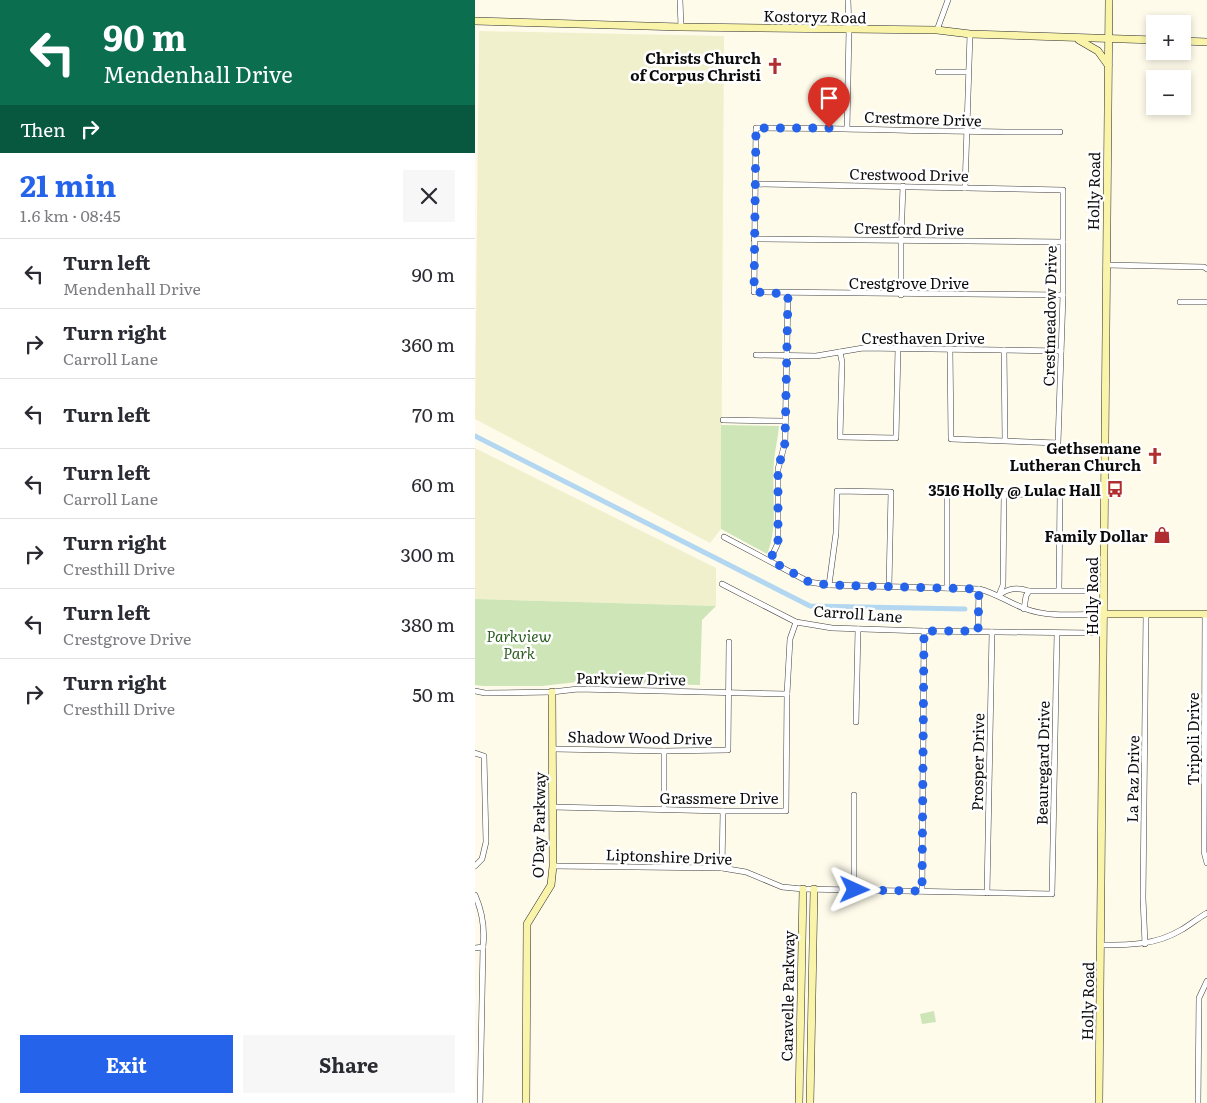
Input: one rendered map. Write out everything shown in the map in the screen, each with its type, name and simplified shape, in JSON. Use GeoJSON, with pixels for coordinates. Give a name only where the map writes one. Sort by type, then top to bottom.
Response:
{"type":"FeatureCollection","features":[{"type":"Feature","properties":{"kind":"main road","name":"Holly Road"},"geometry":{"type":"LineString","coordinates":[[1099,1103],[1102,945],[1109,0]]}},
{"type":"Feature","properties":{"kind":"main road","name":"Kostoryz Road"},"geometry":{"type":"LineString","coordinates":[[475,21],[681,27],[937,30],[969,34],[1146,40]]}},
{"type":"Feature","properties":{"kind":"main road"},"geometry":{"type":"LineString","coordinates":[[1074,38],[1098,51],[1108,66]]}},
{"type":"Feature","properties":{"kind":"main road"},"geometry":{"type":"LineString","coordinates":[[1191,41],[1207,42]]}},
{"type":"Feature","properties":{"kind":"main road","name":"Carroll Lane"},"geometry":{"type":"LineString","coordinates":[[1105,614],[1206,614]]}},
{"type":"Feature","properties":{"kind":"main road","name":"O'Day Parkway"},"geometry":{"type":"LineString","coordinates":[[526,1103],[527,924],[551,884],[553,866],[552,692]]}},
{"type":"Feature","properties":{"kind":"main road","name":"Caravelle Parkway"},"geometry":{"type":"LineString","coordinates":[[799,1103],[803,889]]}},
{"type":"Feature","properties":{"kind":"main road","name":"Caravelle Parkway"},"geometry":{"type":"LineString","coordinates":[[810,1103],[814,889]]}},
{"type":"Feature","properties":{"kind":"street"},"geometry":{"type":"LineString","coordinates":[[680,0],[681,27]]}},
{"type":"Feature","properties":{"kind":"street"},"geometry":{"type":"LineString","coordinates":[[847,0],[849,30],[847,128]]}},
{"type":"Feature","properties":{"kind":"street"},"geometry":{"type":"LineString","coordinates":[[937,30],[948,0]]}},
{"type":"Feature","properties":{"kind":"street"},"geometry":{"type":"LineString","coordinates":[[965,188],[969,34]]}},
{"type":"Feature","properties":{"kind":"street"},"geometry":{"type":"LineString","coordinates":[[938,72],[968,72]]}},
{"type":"Feature","properties":{"kind":"street","name":"Crestmore Drive"},"geometry":{"type":"LineString","coordinates":[[756,184],[756,128],[1060,132]]}},
{"type":"Feature","properties":{"kind":"street"},"geometry":{"type":"LineString","coordinates":[[754,239],[756,184]]}},
{"type":"Feature","properties":{"kind":"street","name":"Crestwood Drive"},"geometry":{"type":"LineString","coordinates":[[756,184],[1063,190]]}},
{"type":"Feature","properties":{"kind":"street"},"geometry":{"type":"LineString","coordinates":[[901,295],[903,186]]}},
{"type":"Feature","properties":{"kind":"street","name":"Crestmeadow Drive"},"geometry":{"type":"LineString","coordinates":[[1005,440],[1058,443],[1063,295],[1063,190]]}},
{"type":"Feature","properties":{"kind":"street","name":"Crestford Drive"},"geometry":{"type":"LineString","coordinates":[[754,239],[1063,242]]}},
{"type":"Feature","properties":{"kind":"street","name":"Crestgrove Drive"},"geometry":{"type":"LineString","coordinates":[[754,239],[754,292],[788,294],[1063,295]]}},
{"type":"Feature","properties":{"kind":"street"},"geometry":{"type":"LineString","coordinates":[[1106,265],[1204,267],[1207,269]]}},
{"type":"Feature","properties":{"kind":"street"},"geometry":{"type":"LineString","coordinates":[[770,560],[778,543],[778,469],[785,443],[788,294]]}},
{"type":"Feature","properties":{"kind":"street"},"geometry":{"type":"LineString","coordinates":[[1180,302],[1207,302]]}},
{"type":"Feature","properties":{"kind":"street","name":"Cresthaven Drive"},"geometry":{"type":"LineString","coordinates":[[756,355],[816,356],[863,348],[1061,351]]}},
{"type":"Feature","properties":{"kind":"street"},"geometry":{"type":"LineString","coordinates":[[840,352],[842,362],[840,437],[896,438],[898,348]]}},
{"type":"Feature","properties":{"kind":"street"},"geometry":{"type":"LineString","coordinates":[[950,349],[951,439],[1005,440],[1005,350]]}},
{"type":"Feature","properties":{"kind":"street"},"geometry":{"type":"LineString","coordinates":[[723,420],[785,421]]}},
{"type":"Feature","properties":{"kind":"street"},"geometry":{"type":"LineString","coordinates":[[829,585],[836,533],[837,491],[891,492],[889,586]]}},
{"type":"Feature","properties":{"kind":"street"},"geometry":{"type":"LineString","coordinates":[[947,588],[947,493],[1060,495],[1059,590]]}},
{"type":"Feature","properties":{"kind":"street"},"geometry":{"type":"LineString","coordinates":[[999,595],[1003,585],[1005,495]]}},
{"type":"Feature","properties":{"kind":"street","name":"Carroll Lane"},"geometry":{"type":"LineString","coordinates":[[724,537],[809,582],[829,585],[979,589],[999,595],[1024,609],[1045,614],[1105,614]]}},
{"type":"Feature","properties":{"kind":"street","name":"Carroll Lane"},"geometry":{"type":"LineString","coordinates":[[722,584],[796,622],[832,628],[1091,633]]}},
{"type":"Feature","properties":{"kind":"street"},"geometry":{"type":"LineString","coordinates":[[999,595],[1009,588],[1029,591],[1085,591]]}},
{"type":"Feature","properties":{"kind":"street"},"geometry":{"type":"LineString","coordinates":[[978,631],[979,589]]}},
{"type":"Feature","properties":{"kind":"street"},"geometry":{"type":"LineString","coordinates":[[1024,609],[1026,596],[1029,591]]}},
{"type":"Feature","properties":{"kind":"street","name":"La Paz Drive"},"geometry":{"type":"LineString","coordinates":[[1145,944],[1143,898],[1146,614]]}},
{"type":"Feature","properties":{"kind":"street","name":"Tripoli Drive"},"geometry":{"type":"LineString","coordinates":[[1206,614],[1204,852],[1207,862]]}},
{"type":"Feature","properties":{"kind":"street","name":"Grassmere Drive"},"geometry":{"type":"LineString","coordinates":[[553,807],[786,811],[787,694],[790,640],[796,622]]}},
{"type":"Feature","properties":{"kind":"street"},"geometry":{"type":"LineString","coordinates":[[856,722],[858,629]]}},
{"type":"Feature","properties":{"kind":"street"},"geometry":{"type":"LineString","coordinates":[[922,891],[924,631]]}},
{"type":"Feature","properties":{"kind":"street","name":"Prosper Drive"},"geometry":{"type":"LineString","coordinates":[[987,892],[992,632]]}},
{"type":"Feature","properties":{"kind":"street","name":"Beauregard Drive"},"geometry":{"type":"LineString","coordinates":[[1052,894],[1057,633]]}},
{"type":"Feature","properties":{"kind":"street"},"geometry":{"type":"LineString","coordinates":[[728,692],[729,642]]}},
{"type":"Feature","properties":{"kind":"street","name":"Parkview Drive"},"geometry":{"type":"LineString","coordinates":[[475,691],[485,693],[552,692],[578,689],[787,694]]}},
{"type":"Feature","properties":{"kind":"street","name":"Shadow Wood Drive"},"geometry":{"type":"LineString","coordinates":[[553,749],[728,750],[728,692]]}},
{"type":"Feature","properties":{"kind":"street"},"geometry":{"type":"LineString","coordinates":[[664,751],[664,810]]}},
{"type":"Feature","properties":{"kind":"street"},"geometry":{"type":"LineString","coordinates":[[475,753],[484,756],[486,842],[482,859],[475,866]]}},
{"type":"Feature","properties":{"kind":"street"},"geometry":{"type":"LineString","coordinates":[[854,794],[855,890]]}},
{"type":"Feature","properties":{"kind":"street"},"geometry":{"type":"LineString","coordinates":[[722,868],[723,811]]}},
{"type":"Feature","properties":{"kind":"street","name":"Liptonshire Drive"},"geometry":{"type":"LineString","coordinates":[[553,866],[722,868],[746,872],[783,888],[1052,894]]}},
{"type":"Feature","properties":{"kind":"street"},"geometry":{"type":"LineString","coordinates":[[475,895],[485,929],[478,1084],[480,1103]]}},
{"type":"Feature","properties":{"kind":"street"},"geometry":{"type":"LineString","coordinates":[[1102,945],[1145,944],[1172,936],[1207,913]]}},
{"type":"Feature","properties":{"kind":"street"},"geometry":{"type":"LineString","coordinates":[[475,948],[483,948]]}},
{"type":"Feature","properties":{"kind":"street"},"geometry":{"type":"LineString","coordinates":[[1199,1103],[1199,998],[1207,981]]}},
{"type":"Feature","properties":{"kind":"street"},"geometry":{"type":"LineString","coordinates":[[475,1015],[482,1015]]}},
{"type":"Feature","properties":{"kind":"green space"},"geometry":{"type":"Polygon","coordinates":[[[479,31],[724,36],[721,529],[710,543],[475,419],[479,31]]]}},
{"type":"Feature","properties":{"kind":"green space"},"geometry":{"type":"Polygon","coordinates":[[[721,425],[779,426],[773,473],[773,532],[767,554],[721,529],[721,425]]]}},
{"type":"Feature","properties":{"kind":"green space"},"geometry":{"type":"Polygon","coordinates":[[[475,448],[716,568],[716,606],[475,599],[475,448]]]}},
{"type":"Feature","properties":{"kind":"green space","name":"Parkview Park"},"geometry":{"type":"Polygon","coordinates":[[[475,599],[716,606],[702,620],[700,685],[577,682],[542,686],[483,686],[475,685],[475,599]]]}},
{"type":"Feature","properties":{"kind":"green space"},"geometry":{"type":"Polygon","coordinates":[[[934,1011],[936,1022],[922,1024],[920,1014],[934,1011]]]}},
{"type":"Feature","properties":{"kind":"waterway"},"geometry":{"type":"LineString","coordinates":[[475,436],[810,606],[965,609]]}},
{"type":"Feature","properties":{"kind":"place","name":"Christs Church of Corpus Christi"},"geometry":{"type":"Point","coordinates":[775,66]}},
{"type":"Feature","properties":{"kind":"place","name":"Gethsemane Lutheran Church"},"geometry":{"type":"Point","coordinates":[1155,456]}},
{"type":"Feature","properties":{"kind":"place","name":"3516 Holly @ Lulac Hall"},"geometry":{"type":"Point","coordinates":[1115,489]}},
{"type":"Feature","properties":{"kind":"place","name":"Family Dollar"},"geometry":{"type":"Point","coordinates":[1162,535]}},
{"type":"Feature","properties":{"kind":"route"},"geometry":{"type":"LineString","coordinates":[[829,128],[756,128],[754,292],[788,294],[785,443],[778,469],[778,543],[770,560],[809,582],[829,585],[979,589],[978,631],[924,631],[922,891],[855,890]]}}]}
